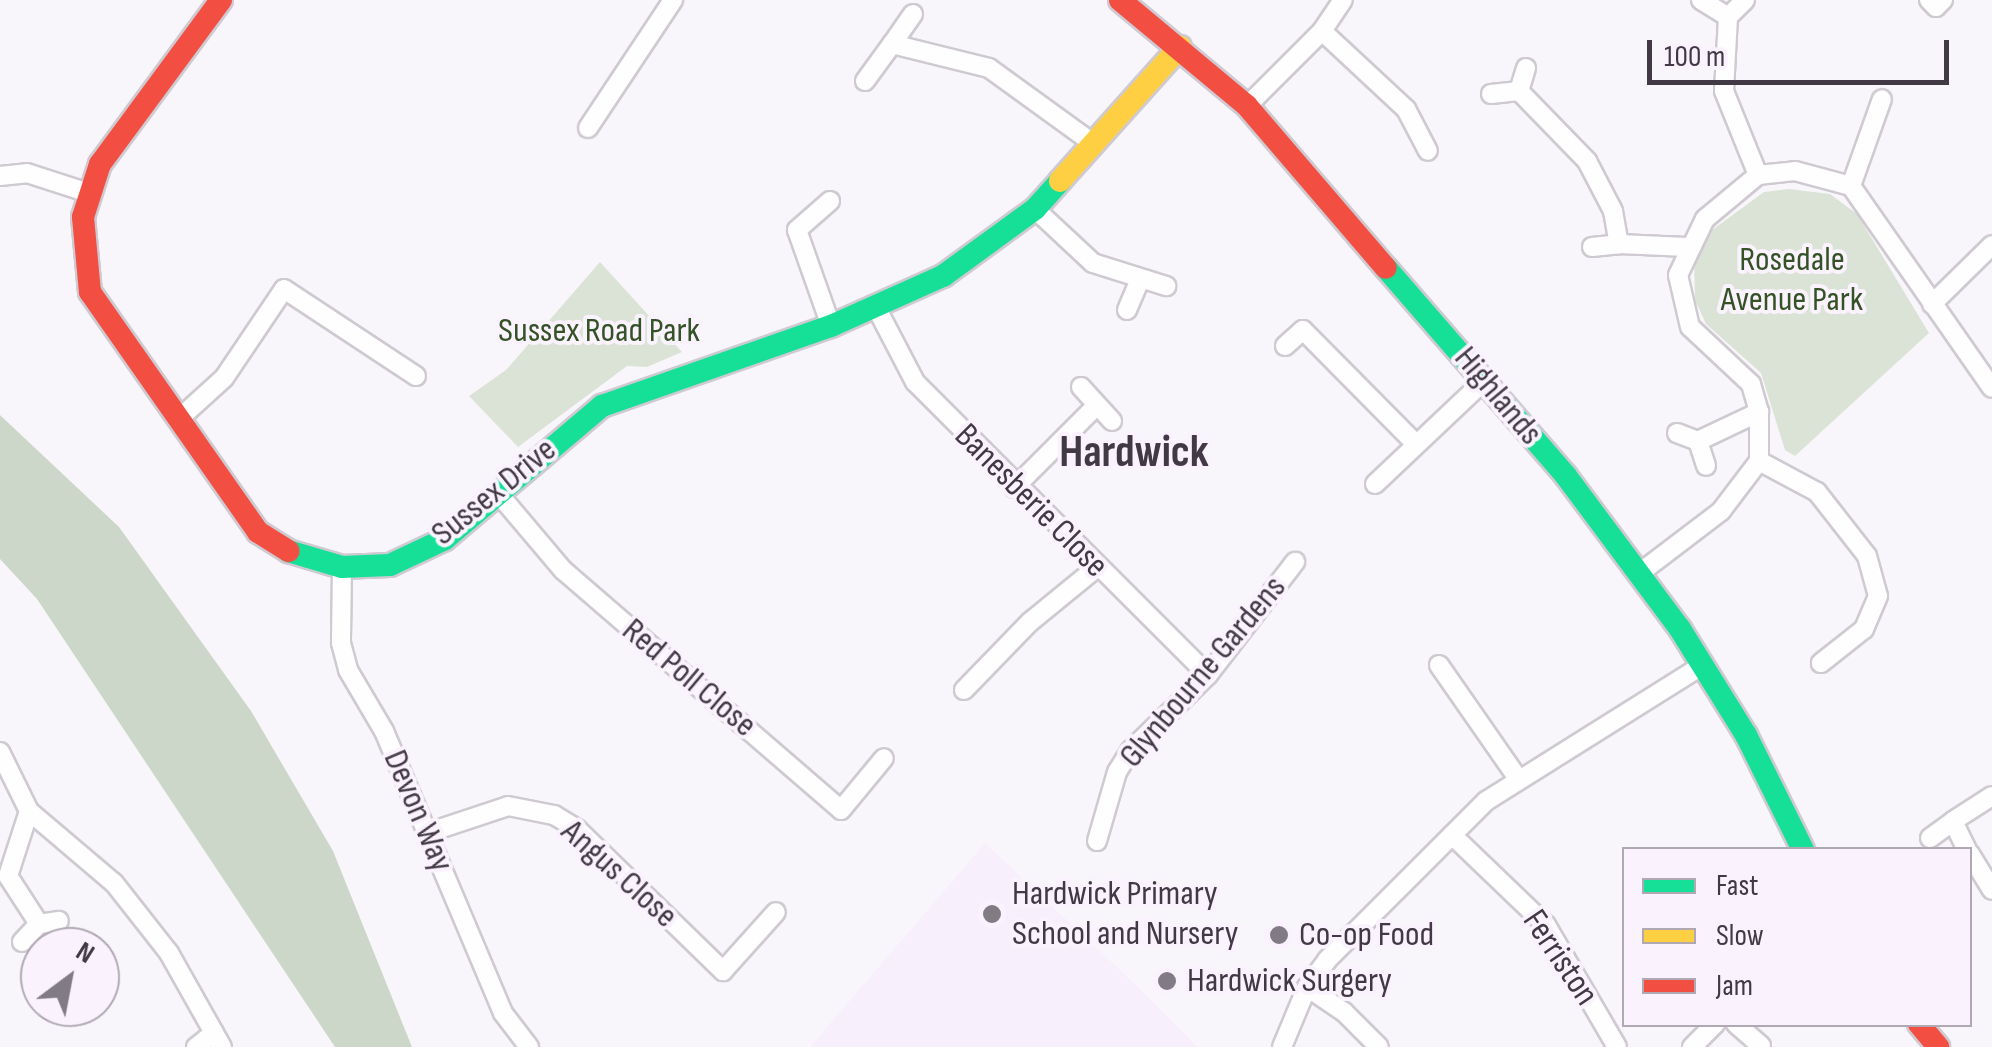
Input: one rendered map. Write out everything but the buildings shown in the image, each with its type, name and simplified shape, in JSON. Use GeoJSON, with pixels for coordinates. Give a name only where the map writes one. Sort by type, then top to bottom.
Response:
{"type":"FeatureCollection","features":[{"type":"Feature","properties":{"kind":"street","name":"Sussex Drive"},"geometry":{"type":"LineString","coordinates":[[221,0],[112,144],[89,193],[82,242],[90,292],[258,532],[286,550],[342,566],[390,566],[444,539],[602,406],[877,309],[944,276],[1035,209],[1180,47]]}},
{"type":"Feature","properties":{"kind":"street","name":"Highlands"},"geometry":{"type":"LineString","coordinates":[[1120,0],[1247,106],[1484,380],[1642,572],[1746,735],[1802,847]]}},
{"type":"Feature","properties":{"kind":"street"},"geometry":{"type":"LineString","coordinates":[[1247,106],[1322,31],[1343,0]]}},
{"type":"Feature","properties":{"kind":"street"},"geometry":{"type":"LineString","coordinates":[[1701,0],[1728,18]]}},
{"type":"Feature","properties":{"kind":"street"},"geometry":{"type":"LineString","coordinates":[[1746,0],[1728,18],[1724,91],[1758,174]]}},
{"type":"Feature","properties":{"kind":"street"},"geometry":{"type":"LineString","coordinates":[[1929,0],[1936,7],[1942,0]]}},
{"type":"Feature","properties":{"kind":"street"},"geometry":{"type":"LineString","coordinates":[[588,128],[663,3]]}},
{"type":"Feature","properties":{"kind":"street"},"geometry":{"type":"LineString","coordinates":[[865,81],[913,14]]}},
{"type":"Feature","properties":{"kind":"street"},"geometry":{"type":"LineString","coordinates":[[1322,31],[1406,109],[1428,152]]}},
{"type":"Feature","properties":{"kind":"street"},"geometry":{"type":"LineString","coordinates":[[892,44],[989,68],[1094,144]]}},
{"type":"Feature","properties":{"kind":"street"},"geometry":{"type":"LineString","coordinates":[[1518,91],[1526,68]]}},
{"type":"Feature","properties":{"kind":"street"},"geometry":{"type":"LineString","coordinates":[[1492,94],[1518,91]]}},
{"type":"Feature","properties":{"kind":"street"},"geometry":{"type":"LineString","coordinates":[[1518,91],[1587,161],[1613,211],[1619,244]]}},
{"type":"Feature","properties":{"kind":"street"},"geometry":{"type":"LineString","coordinates":[[1851,186],[1882,99]]}},
{"type":"Feature","properties":{"kind":"street"},"geometry":{"type":"LineString","coordinates":[[1642,572],[1721,511],[1758,462],[1760,412],[1737,366],[1690,327],[1678,275],[1687,248],[1724,198],[1758,174],[1795,172],[1851,186],[1992,388]]}},
{"type":"Feature","properties":{"kind":"street"},"geometry":{"type":"LineString","coordinates":[[0,176],[27,174],[89,193]]}},
{"type":"Feature","properties":{"kind":"street"},"geometry":{"type":"LineString","coordinates":[[830,201],[797,230],[831,326]]}},
{"type":"Feature","properties":{"kind":"street"},"geometry":{"type":"LineString","coordinates":[[1035,209],[1093,263],[1166,286]]}},
{"type":"Feature","properties":{"kind":"street"},"geometry":{"type":"LineString","coordinates":[[1592,247],[1619,244],[1687,248]]}},
{"type":"Feature","properties":{"kind":"street"},"geometry":{"type":"LineString","coordinates":[[1932,304],[1992,245]]}},
{"type":"Feature","properties":{"kind":"street"},"geometry":{"type":"LineString","coordinates":[[1127,310],[1140,280]]}},
{"type":"Feature","properties":{"kind":"street"},"geometry":{"type":"LineString","coordinates":[[181,417],[224,378],[284,288],[416,376]]}},
{"type":"Feature","properties":{"kind":"street","name":"Banesberie Close"},"geometry":{"type":"LineString","coordinates":[[877,309],[915,382],[1014,488],[1208,675]]}},
{"type":"Feature","properties":{"kind":"street"},"geometry":{"type":"LineString","coordinates":[[1285,346],[1303,330],[1416,444]]}},
{"type":"Feature","properties":{"kind":"street"},"geometry":{"type":"LineString","coordinates":[[1375,484],[1484,380]]}},
{"type":"Feature","properties":{"kind":"street"},"geometry":{"type":"LineString","coordinates":[[1081,387],[1112,421]]}},
{"type":"Feature","properties":{"kind":"street"},"geometry":{"type":"LineString","coordinates":[[1014,488],[1098,405]]}},
{"type":"Feature","properties":{"kind":"street"},"geometry":{"type":"LineString","coordinates":[[1676,433],[1698,440],[1760,412]]}},
{"type":"Feature","properties":{"kind":"street"},"geometry":{"type":"LineString","coordinates":[[1698,440],[1706,466]]}},
{"type":"Feature","properties":{"kind":"street"},"geometry":{"type":"LineString","coordinates":[[1758,462],[1817,492],[1867,556],[1878,596],[1864,629],[1822,664]]}},
{"type":"Feature","properties":{"kind":"street","name":"Red Poll Close"},"geometry":{"type":"LineString","coordinates":[[497,492],[563,570],[841,810],[884,758]]}},
{"type":"Feature","properties":{"kind":"street","name":"Glynbourne Gardens"},"geometry":{"type":"LineString","coordinates":[[1097,841],[1117,772],[1130,751],[1208,675],[1295,562]]}},
{"type":"Feature","properties":{"kind":"street","name":"Devon Way"},"geometry":{"type":"LineString","coordinates":[[342,566],[341,643],[348,670],[384,731],[503,1013],[529,1047]]}},
{"type":"Feature","properties":{"kind":"street"},"geometry":{"type":"LineString","coordinates":[[964,690],[1030,622],[1096,568]]}},
{"type":"Feature","properties":{"kind":"street"},"geometry":{"type":"LineString","coordinates":[[1439,666],[1519,780]]}},
{"type":"Feature","properties":{"kind":"street"},"geometry":{"type":"LineString","coordinates":[[1282,1047],[1307,987],[1452,834],[1519,780],[1700,667]]}},
{"type":"Feature","properties":{"kind":"street"},"geometry":{"type":"LineString","coordinates":[[0,752],[29,811],[114,883],[169,953],[218,1040],[196,1047]]}},
{"type":"Feature","properties":{"kind":"street"},"geometry":{"type":"LineString","coordinates":[[1930,838],[1992,796]]}},
{"type":"Feature","properties":{"kind":"street","name":"Angus Close"},"geometry":{"type":"LineString","coordinates":[[427,833],[508,806],[554,815],[577,830],[723,971],[776,912]]}},
{"type":"Feature","properties":{"kind":"street"},"geometry":{"type":"LineString","coordinates":[[29,811],[8,876],[39,924]]}},
{"type":"Feature","properties":{"kind":"street"},"geometry":{"type":"LineString","coordinates":[[1953,821],[1966,847]]}},
{"type":"Feature","properties":{"kind":"street","name":"Ferriston"},"geometry":{"type":"LineString","coordinates":[[1452,834],[1546,926],[1616,1047]]}},
{"type":"Feature","properties":{"kind":"street"},"geometry":{"type":"LineString","coordinates":[[1972,858],[1992,890]]}},
{"type":"Feature","properties":{"kind":"street"},"geometry":{"type":"LineString","coordinates":[[36,927],[59,921]]}},
{"type":"Feature","properties":{"kind":"street"},"geometry":{"type":"LineString","coordinates":[[1307,987],[1379,1047]]}},
{"type":"Feature","properties":{"kind":"street"},"geometry":{"type":"LineString","coordinates":[[1692,1047],[1712,1027]]}},
{"type":"Feature","properties":{"kind":"street"},"geometry":{"type":"LineString","coordinates":[[1739,1027],[1761,1046]]}},
{"type":"Feature","properties":{"kind":"street"},"geometry":{"type":"LineString","coordinates":[[1921,1027],[1938,1047]]}},
{"type":"Feature","properties":{"kind":"shaded area","name":"Hardwick Primary School and Nursery"},"geometry":{"type":"Polygon","coordinates":[[[985,843],[1136,985],[1198,1047],[810,1047],[985,843]]]}},
{"type":"Feature","properties":{"kind":"green space","name":"Rosedale Avenue Park"},"geometry":{"type":"Polygon","coordinates":[[[1789,189],[1830,194],[1857,214],[1929,333],[1795,456],[1785,450],[1761,373],[1706,324],[1695,300],[1694,261],[1712,230],[1764,192],[1789,189]]]}},
{"type":"Feature","properties":{"kind":"green space","name":"Sussex Road Park"},"geometry":{"type":"Polygon","coordinates":[[[600,262],[682,352],[647,367],[627,366],[518,447],[469,396],[506,370],[600,262]]]}},
{"type":"Feature","properties":{"kind":"green space"},"geometry":{"type":"Polygon","coordinates":[[[0,415],[119,527],[251,711],[333,851],[412,1047],[335,1047],[37,599],[0,559],[0,415]]]}},
{"type":"Feature","properties":{"kind":"traffic: fast"},"geometry":{"type":"LineString","coordinates":[[288,551],[342,567],[390,565],[445,539],[602,406],[831,326],[943,276],[1035,209],[1060,181]]}},
{"type":"Feature","properties":{"kind":"traffic: fast"},"geometry":{"type":"LineString","coordinates":[[1386,268],[1566,476],[1680,629],[1746,735],[1802,847]]}},
{"type":"Feature","properties":{"kind":"traffic: slow"},"geometry":{"type":"LineString","coordinates":[[1060,181],[1180,47]]}},
{"type":"Feature","properties":{"kind":"traffic: jam"},"geometry":{"type":"LineString","coordinates":[[221,0],[100,164],[83,217],[90,292],[258,532],[288,551]]}},
{"type":"Feature","properties":{"kind":"traffic: jam"},"geometry":{"type":"LineString","coordinates":[[1120,0],[1247,106],[1386,268]]}},
{"type":"Feature","properties":{"kind":"traffic: jam"},"geometry":{"type":"LineString","coordinates":[[1921,1027],[1938,1047]]}},
{"type":"Feature","properties":{"kind":"place","name":"Hardwick Primary School and Nursery"},"geometry":{"type":"Point","coordinates":[992,914]}},
{"type":"Feature","properties":{"kind":"place","name":"Co-op Food"},"geometry":{"type":"Point","coordinates":[1279,935]}},
{"type":"Feature","properties":{"kind":"place","name":"Hardwick Surgery"},"geometry":{"type":"Point","coordinates":[1167,981]}},
{"type":"Feature","properties":{"kind":"district","name":"Hardwick"},"geometry":{"type":"Point","coordinates":[1134,453]}}]}
